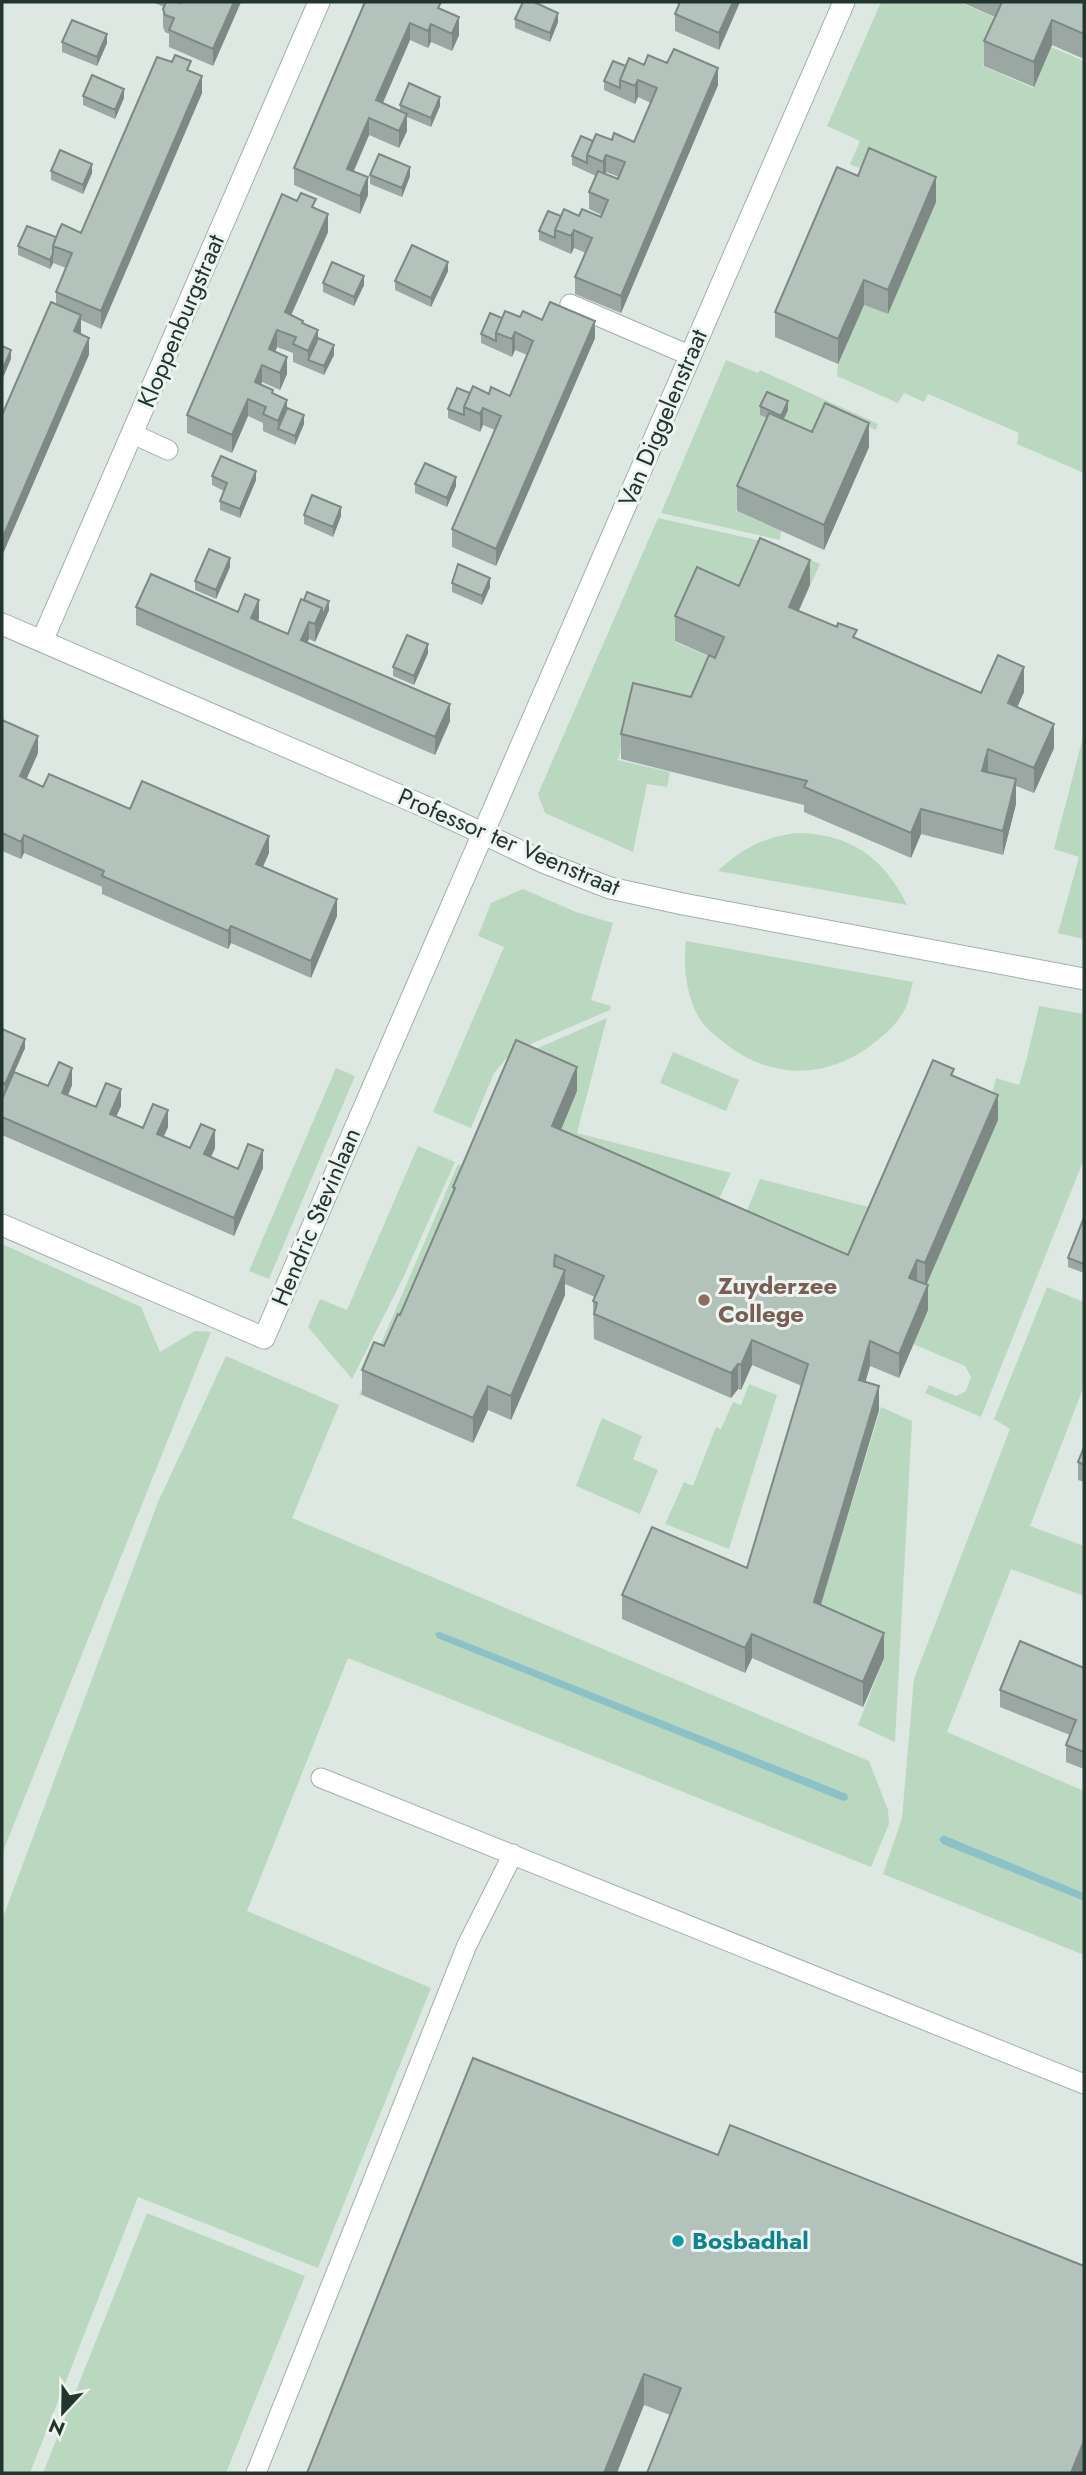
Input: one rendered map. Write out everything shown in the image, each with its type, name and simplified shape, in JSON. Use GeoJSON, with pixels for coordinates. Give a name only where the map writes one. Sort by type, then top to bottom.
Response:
{"type":"FeatureCollection","features":[{"type":"Feature","properties":{"kind":"street","name":"Kloppenburgstraat"},"geometry":{"type":"LineString","coordinates":[[42,641],[318,2]]}},
{"type":"Feature","properties":{"kind":"street","name":"Van Diggelenstraat"},"geometry":{"type":"LineString","coordinates":[[483,834],[844,2]]}},
{"type":"Feature","properties":{"kind":"street","name":"Professor ter Veenstraat"},"geometry":{"type":"LineString","coordinates":[[2,624],[433,810],[587,880],[634,895],[1084,979]]}},
{"type":"Feature","properties":{"kind":"street","name":"Hendric Stevinlaan"},"geometry":{"type":"LineString","coordinates":[[2,1225],[264,1338],[483,834]]}},
{"type":"Feature","properties":{"kind":"lane"},"geometry":{"type":"LineString","coordinates":[[570,304],[691,356]]}},
{"type":"Feature","properties":{"kind":"lane"},"geometry":{"type":"LineString","coordinates":[[132,434],[168,450]]}},
{"type":"Feature","properties":{"kind":"lane"},"geometry":{"type":"LineString","coordinates":[[321,1778],[1084,2084]]}},
{"type":"Feature","properties":{"kind":"lane"},"geometry":{"type":"LineString","coordinates":[[256,2473],[467,1945],[513,1854]]}},
{"type":"Feature","properties":{"kind":"green space"},"geometry":{"type":"Polygon","coordinates":[[[881,2],[959,2],[1003,21],[983,66],[1033,88],[1051,47],[1084,61],[1084,473],[1017,444],[1019,433],[928,394],[924,402],[904,393],[898,403],[837,376],[838,364],[864,305],[888,314],[936,202],[850,164],[860,141],[827,126],[881,2]]]}},
{"type":"Feature","properties":{"kind":"green space"},"geometry":{"type":"Polygon","coordinates":[[[726,360],[758,373],[760,370],[878,424],[876,430],[854,420],[812,456],[768,437],[736,511],[781,531],[780,540],[661,513],[726,360]]]}},
{"type":"Feature","properties":{"kind":"green space"},"geometry":{"type":"Polygon","coordinates":[[[658,518],[775,544],[820,564],[811,584],[759,563],[739,609],[696,590],[675,642],[722,662],[690,721],[632,708],[618,760],[670,772],[667,787],[647,784],[633,852],[545,813],[538,794],[658,518]]]}},
{"type":"Feature","properties":{"kind":"green space"},"geometry":{"type":"Polygon","coordinates":[[[1084,733],[1084,939],[1058,933],[1079,857],[1054,849],[1084,733]]]}},
{"type":"Feature","properties":{"kind":"green space"},"geometry":{"type":"Polygon","coordinates":[[[796,833],[832,838],[863,851],[887,874],[907,905],[718,871],[735,856],[754,845],[796,833]]]}},
{"type":"Feature","properties":{"kind":"green space"},"geometry":{"type":"Polygon","coordinates":[[[523,889],[576,912],[613,923],[591,1000],[611,1006],[610,1010],[512,1052],[494,1073],[471,1128],[433,1112],[504,947],[478,936],[491,903],[523,889]]]}},
{"type":"Feature","properties":{"kind":"green space"},"geometry":{"type":"Polygon","coordinates":[[[686,941],[913,982],[906,1007],[896,1022],[857,1055],[820,1069],[781,1069],[763,1065],[744,1056],[710,1031],[700,1019],[688,988],[685,969],[686,941]]]}},
{"type":"Feature","properties":{"kind":"green space"},"geometry":{"type":"Polygon","coordinates":[[[1039,1006],[1084,1014],[1084,1159],[981,1417],[925,1393],[929,1385],[956,1396],[966,1391],[971,1377],[965,1366],[913,1344],[928,1310],[910,1303],[924,1289],[998,1120],[987,1114],[996,1078],[1019,1085],[1039,1006]]]}},
{"type":"Feature","properties":{"kind":"green space"},"geometry":{"type":"Polygon","coordinates":[[[607,1018],[577,1133],[731,1173],[716,1206],[553,1150],[577,1091],[474,1142],[500,1075],[515,1058],[607,1018]]]}},
{"type":"Feature","properties":{"kind":"green space"},"geometry":{"type":"Polygon","coordinates":[[[673,1052],[739,1080],[726,1111],[660,1083],[673,1052]]]}},
{"type":"Feature","properties":{"kind":"green space"},"geometry":{"type":"Polygon","coordinates":[[[336,1068],[355,1076],[269,1279],[249,1271],[336,1068]]]}},
{"type":"Feature","properties":{"kind":"green space"},"geometry":{"type":"Polygon","coordinates":[[[418,1146],[455,1162],[403,1278],[352,1379],[308,1327],[320,1299],[347,1310],[418,1146]]]}},
{"type":"Feature","properties":{"kind":"green space"},"geometry":{"type":"Polygon","coordinates":[[[458,1164],[472,1169],[399,1338],[373,1367],[361,1396],[359,1395],[458,1164]]]}},
{"type":"Feature","properties":{"kind":"green space"},"geometry":{"type":"Polygon","coordinates":[[[760,1179],[877,1209],[851,1272],[744,1218],[760,1179]]]}},
{"type":"Feature","properties":{"kind":"green space"},"geometry":{"type":"Polygon","coordinates":[[[2,1244],[141,1307],[160,1352],[195,1331],[211,1332],[2,1854],[2,1244]]]}},
{"type":"Feature","properties":{"kind":"green space"},"geometry":{"type":"Polygon","coordinates":[[[1047,1287],[1084,1302],[1084,1386],[1030,1526],[1084,1546],[1084,1596],[1011,1569],[947,1732],[1084,1791],[1084,1893],[943,1835],[940,1839],[942,1844],[1084,1901],[1084,1955],[883,1874],[902,1818],[914,1679],[1010,1429],[994,1419],[1047,1287]]]}},
{"type":"Feature","properties":{"kind":"green space"},"geometry":{"type":"Polygon","coordinates":[[[226,1356],[339,1405],[292,1518],[869,1761],[888,1810],[889,1824],[871,1867],[348,1658],[247,1911],[431,1988],[318,2268],[138,2197],[30,2473],[2,2473],[2,1920],[158,1502],[226,1356]]]}},
{"type":"Feature","properties":{"kind":"green space"},"geometry":{"type":"Polygon","coordinates":[[[749,1384],[777,1395],[729,1549],[665,1524],[684,1482],[693,1486],[716,1427],[721,1429],[733,1402],[741,1405],[749,1384]]]}},
{"type":"Feature","properties":{"kind":"green space"},"geometry":{"type":"Polygon","coordinates":[[[881,1407],[912,1421],[895,1742],[858,1725],[884,1658],[814,1627],[881,1407]]]}},
{"type":"Feature","properties":{"kind":"green space"},"geometry":{"type":"Polygon","coordinates":[[[602,1418],[642,1436],[633,1459],[658,1470],[640,1514],[576,1486],[602,1418]]]}},
{"type":"Feature","properties":{"kind":"green space"},"geometry":{"type":"Polygon","coordinates":[[[147,2213],[305,2276],[226,2473],[43,2473],[147,2213]]]}},
{"type":"Feature","properties":{"kind":"water"},"geometry":{"type":"Polygon","coordinates":[[[440,1632],[847,1794],[848,1799],[843,1801],[437,1638],[435,1633],[440,1632]]]}},
{"type":"Feature","properties":{"kind":"water"},"geometry":{"type":"Polygon","coordinates":[[[943,1835],[1084,1893],[1084,1901],[942,1844],[939,1839],[943,1835]]]}},
{"type":"Feature","properties":{"kind":"building"},"geometry":{"type":"Polygon","coordinates":[[[166,2],[234,2],[213,49],[169,30],[174,18],[165,15],[163,9],[166,2]]]}},
{"type":"Feature","properties":{"kind":"building"},"geometry":{"type":"Polygon","coordinates":[[[365,2],[441,2],[438,8],[459,17],[452,34],[431,24],[428,31],[410,23],[376,100],[407,114],[399,131],[369,118],[347,169],[368,177],[360,196],[294,168],[365,2]]]}},
{"type":"Feature","properties":{"kind":"building"},"geometry":{"type":"Polygon","coordinates":[[[523,2],[534,2],[558,13],[550,33],[515,19],[523,2]]]}},
{"type":"Feature","properties":{"kind":"building"},"geometry":{"type":"Polygon","coordinates":[[[680,2],[733,2],[719,33],[675,14],[680,2]]]}},
{"type":"Feature","properties":{"kind":"building"},"geometry":{"type":"Polygon","coordinates":[[[1002,2],[1084,2],[1084,34],[1052,20],[1034,62],[984,41],[1002,2]]]}},
{"type":"Feature","properties":{"kind":"building"},"geometry":{"type":"Polygon","coordinates":[[[72,20],[107,34],[97,57],[62,42],[72,20]]]}},
{"type":"Feature","properties":{"kind":"building"},"geometry":{"type":"Polygon","coordinates":[[[674,49],[718,68],[621,296],[575,277],[592,238],[574,230],[571,236],[555,230],[564,209],[579,216],[582,209],[601,217],[608,200],[589,192],[598,171],[618,179],[625,162],[606,155],[603,162],[587,155],[596,134],[612,140],[614,133],[634,142],[657,88],[638,80],[635,86],[620,80],[629,58],[644,65],[648,55],[667,63],[674,49]]]}},
{"type":"Feature","properties":{"kind":"building"},"geometry":{"type":"Polygon","coordinates":[[[175,55],[191,61],[187,70],[202,76],[101,311],[56,292],[72,253],[53,246],[62,224],[81,233],[157,57],[172,62],[175,55]]]}},
{"type":"Feature","properties":{"kind":"building"},"geometry":{"type":"Polygon","coordinates":[[[613,61],[626,66],[620,80],[620,88],[604,81],[613,61]]]}},
{"type":"Feature","properties":{"kind":"building"},"geometry":{"type":"Polygon","coordinates":[[[92,75],[124,89],[115,110],[83,96],[92,75]]]}},
{"type":"Feature","properties":{"kind":"building"},"geometry":{"type":"Polygon","coordinates":[[[409,83],[440,97],[431,118],[400,105],[409,83]]]}},
{"type":"Feature","properties":{"kind":"building"},"geometry":{"type":"Polygon","coordinates":[[[581,136],[593,141],[587,155],[587,163],[572,156],[581,136]]]}},
{"type":"Feature","properties":{"kind":"building"},"geometry":{"type":"Polygon","coordinates":[[[869,148],[936,177],[888,290],[864,280],[838,339],[775,312],[837,167],[858,176],[869,148]]]}},
{"type":"Feature","properties":{"kind":"building"},"geometry":{"type":"Polygon","coordinates":[[[60,150],[92,164],[83,185],[51,171],[60,150]]]}},
{"type":"Feature","properties":{"kind":"building"},"geometry":{"type":"Polygon","coordinates":[[[379,154],[410,167],[402,188],[370,175],[379,154]]]}},
{"type":"Feature","properties":{"kind":"building"},"geometry":{"type":"Polygon","coordinates":[[[301,193],[316,199],[312,207],[328,214],[285,312],[318,330],[308,351],[293,344],[296,337],[277,330],[269,349],[287,357],[280,373],[262,365],[255,382],[287,400],[278,421],[263,414],[266,407],[248,399],[232,435],[187,415],[282,194],[297,201],[301,193]]]}},
{"type":"Feature","properties":{"kind":"building"},"geometry":{"type":"Polygon","coordinates":[[[548,211],[561,216],[555,230],[555,238],[539,231],[548,211]]]}},
{"type":"Feature","properties":{"kind":"building"},"geometry":{"type":"Polygon","coordinates":[[[27,226],[56,237],[50,260],[18,246],[27,226]]]}},
{"type":"Feature","properties":{"kind":"building"},"geometry":{"type":"Polygon","coordinates":[[[412,245],[448,262],[431,298],[395,281],[412,245]]]}},
{"type":"Feature","properties":{"kind":"building"},"geometry":{"type":"Polygon","coordinates":[[[332,262],[364,276],[354,297],[323,283],[332,262]]]}},
{"type":"Feature","properties":{"kind":"building"},"geometry":{"type":"Polygon","coordinates":[[[51,302],[81,315],[74,331],[89,338],[2,539],[2,415],[51,302]]]}},
{"type":"Feature","properties":{"kind":"building"},"geometry":{"type":"Polygon","coordinates":[[[550,302],[595,321],[496,549],[452,529],[501,416],[483,408],[480,414],[464,407],[473,386],[489,394],[491,387],[510,396],[533,341],[515,332],[512,339],[496,333],[505,311],[520,317],[523,311],[542,320],[550,302]]]}},
{"type":"Feature","properties":{"kind":"building"},"geometry":{"type":"Polygon","coordinates":[[[490,313],[502,318],[496,341],[481,334],[490,313]]]}},
{"type":"Feature","properties":{"kind":"building"},"geometry":{"type":"Polygon","coordinates":[[[318,338],[334,345],[324,366],[308,360],[318,338]]]}},
{"type":"Feature","properties":{"kind":"building"},"geometry":{"type":"Polygon","coordinates":[[[2,346],[11,350],[2,371],[2,346]]]}},
{"type":"Feature","properties":{"kind":"building"},"geometry":{"type":"Polygon","coordinates":[[[457,388],[470,393],[464,407],[464,415],[448,409],[457,388]]]}},
{"type":"Feature","properties":{"kind":"building"},"geometry":{"type":"Polygon","coordinates":[[[767,392],[788,401],[781,416],[760,406],[767,392]]]}},
{"type":"Feature","properties":{"kind":"building"},"geometry":{"type":"Polygon","coordinates":[[[825,403],[869,423],[824,525],[737,486],[769,413],[812,432],[825,403]]]}},
{"type":"Feature","properties":{"kind":"building"},"geometry":{"type":"Polygon","coordinates":[[[287,408],[304,415],[295,436],[278,429],[287,408]]]}},
{"type":"Feature","properties":{"kind":"building"},"geometry":{"type":"Polygon","coordinates":[[[221,456],[256,471],[240,509],[220,501],[227,483],[212,476],[221,456]]]}},
{"type":"Feature","properties":{"kind":"building"},"geometry":{"type":"Polygon","coordinates":[[[425,463],[456,477],[447,498],[415,484],[425,463]]]}},
{"type":"Feature","properties":{"kind":"building"},"geometry":{"type":"Polygon","coordinates":[[[312,495],[341,507],[333,527],[304,515],[312,495]]]}},
{"type":"Feature","properties":{"kind":"building"},"geometry":{"type":"Polygon","coordinates":[[[760,538],[810,560],[789,607],[837,627],[838,623],[857,630],[853,637],[981,693],[998,655],[1024,667],[1008,703],[1054,724],[1034,768],[988,749],[982,771],[1016,779],[1003,831],[921,809],[911,833],[804,787],[807,781],[621,734],[633,683],[691,697],[709,655],[715,658],[724,637],[675,616],[697,567],[739,586],[760,538]]]}},
{"type":"Feature","properties":{"kind":"building"},"geometry":{"type":"Polygon","coordinates":[[[209,549],[230,558],[216,590],[195,581],[209,549]]]}},
{"type":"Feature","properties":{"kind":"building"},"geometry":{"type":"Polygon","coordinates":[[[458,564],[490,578],[482,596],[452,583],[458,564]]]}},
{"type":"Feature","properties":{"kind":"building"},"geometry":{"type":"Polygon","coordinates":[[[151,574],[238,612],[245,594],[259,600],[251,618],[288,634],[301,599],[322,608],[315,624],[309,622],[301,640],[450,704],[435,737],[136,607],[151,574]]]}},
{"type":"Feature","properties":{"kind":"building"},"geometry":{"type":"Polygon","coordinates":[[[307,592],[329,601],[322,617],[322,608],[304,600],[307,592]]]}},
{"type":"Feature","properties":{"kind":"building"},"geometry":{"type":"Polygon","coordinates":[[[407,635],[428,644],[414,676],[393,667],[407,635]]]}},
{"type":"Feature","properties":{"kind":"building"},"geometry":{"type":"Polygon","coordinates":[[[2,720],[38,736],[20,776],[43,787],[49,774],[130,809],[142,781],[269,836],[256,864],[337,899],[311,961],[231,926],[228,931],[102,876],[104,871],[24,835],[21,842],[2,833],[2,720]]]}},
{"type":"Feature","properties":{"kind":"building"},"geometry":{"type":"Polygon","coordinates":[[[2,1029],[25,1039],[5,1084],[2,1083],[2,1029]]]}},
{"type":"Feature","properties":{"kind":"building"},"geometry":{"type":"Polygon","coordinates":[[[516,1040],[577,1067],[552,1126],[848,1255],[933,1060],[954,1069],[951,1075],[998,1095],[925,1263],[917,1260],[909,1278],[928,1285],[899,1354],[870,1341],[859,1380],[879,1386],[814,1602],[884,1633],[863,1682],[752,1634],[745,1648],[622,1595],[652,1527],[747,1568],[808,1364],[752,1340],[741,1365],[738,1364],[731,1373],[594,1314],[597,1303],[593,1301],[604,1276],[555,1255],[554,1266],[565,1270],[511,1396],[488,1386],[473,1418],[362,1370],[374,1342],[384,1346],[398,1314],[400,1315],[516,1040]]]}},
{"type":"Feature","properties":{"kind":"building"},"geometry":{"type":"Polygon","coordinates":[[[59,1062],[72,1068],[62,1093],[96,1107],[106,1083],[121,1089],[110,1114],[143,1128],[153,1104],[168,1110],[157,1134],[190,1148],[201,1124],[215,1130],[204,1154],[238,1169],[248,1144],[263,1150],[234,1218],[2,1117],[2,1099],[14,1072],[48,1086],[59,1062]]]}},
{"type":"Feature","properties":{"kind":"building"},"geometry":{"type":"Polygon","coordinates":[[[1084,1221],[1084,1264],[1068,1258],[1084,1221]]]}},
{"type":"Feature","properties":{"kind":"building"},"geometry":{"type":"Polygon","coordinates":[[[1084,1447],[1084,1465],[1078,1462],[1084,1447]]]}},
{"type":"Feature","properties":{"kind":"building"},"geometry":{"type":"Polygon","coordinates":[[[1020,1641],[1084,1668],[1084,1752],[1066,1745],[1076,1720],[1000,1690],[1020,1641]]]}},
{"type":"Feature","properties":{"kind":"building","name":"Bosbadhal"},"geometry":{"type":"Polygon","coordinates":[[[473,2058],[718,2155],[730,2125],[1084,2266],[1084,2441],[1071,2473],[647,2473],[681,2388],[644,2374],[604,2473],[307,2473],[473,2058]]]}},
{"type":"Feature","properties":{"kind":"place","name":"Zuyderzee College"},"geometry":{"type":"Point","coordinates":[704,1300]}},
{"type":"Feature","properties":{"kind":"place","name":"Bosbadhal"},"geometry":{"type":"Point","coordinates":[678,2241]}}]}
